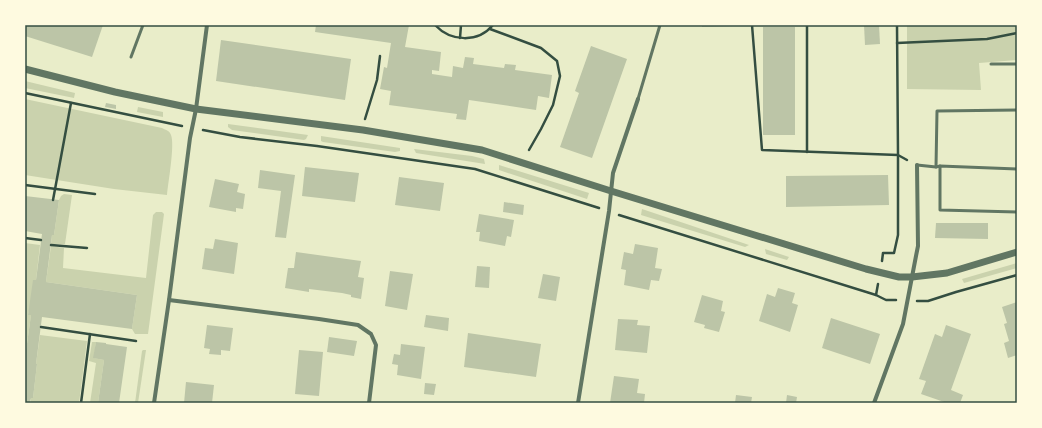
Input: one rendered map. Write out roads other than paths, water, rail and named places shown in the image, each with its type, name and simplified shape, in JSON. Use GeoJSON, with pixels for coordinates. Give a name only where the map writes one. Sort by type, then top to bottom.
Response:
{"type":"FeatureCollection","features":[{"type":"Feature","properties":{"kind":"street"},"geometry":{"type":"LineString","coordinates":[[154,403],[207,25]]}},
{"type":"Feature","properties":{"kind":"street"},"geometry":{"type":"LineString","coordinates":[[25,69],[115,92],[196,109],[363,130],[482,150],[880,273],[899,277],[947,273],[1017,252]]}},
{"type":"Feature","properties":{"kind":"street"},"geometry":{"type":"LineString","coordinates":[[578,403],[609,211],[613,173],[638,99]]}},
{"type":"Feature","properties":{"kind":"street"},"geometry":{"type":"LineString","coordinates":[[874,403],[903,324],[918,246],[917,165]]}},
{"type":"Feature","properties":{"kind":"street"},"geometry":{"type":"LineString","coordinates":[[169,300],[358,325],[371,334],[376,345],[369,403]]}},
{"type":"Feature","properties":{"kind":"lane"},"geometry":{"type":"LineString","coordinates":[[131,57],[143,25]]}},
{"type":"Feature","properties":{"kind":"lane"},"geometry":{"type":"LineString","coordinates":[[638,99],[660,25]]}},
{"type":"Feature","properties":{"kind":"lane"},"geometry":{"type":"LineString","coordinates":[[992,64],[1017,64]]}},
{"type":"Feature","properties":{"kind":"lane"},"geometry":{"type":"LineString","coordinates":[[936,167],[937,111],[1017,110]]}},
{"type":"Feature","properties":{"kind":"lane"},"geometry":{"type":"LineString","coordinates":[[917,165],[936,167],[1017,169]]}},
{"type":"Feature","properties":{"kind":"lane"},"geometry":{"type":"LineString","coordinates":[[940,166],[940,210],[1017,212]]}}]}
